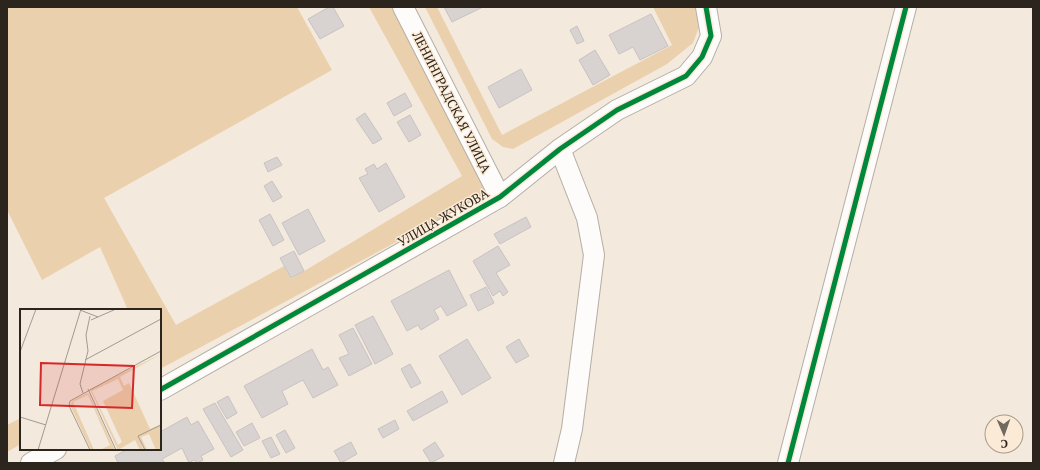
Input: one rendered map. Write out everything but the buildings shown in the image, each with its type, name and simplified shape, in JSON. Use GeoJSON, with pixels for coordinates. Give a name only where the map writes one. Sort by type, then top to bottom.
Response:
{"type":"FeatureCollection","features":[{"type":"Feature","properties":{"kind":"street","name":"ЛЕНИНГРАДСКАЯ УЛИЦА"},"geometry":{"type":"LineString","coordinates":[[403,7],[500,198]]}},
{"type":"Feature","properties":{"kind":"street","name":"УЛИЦА ЖУКОВА"},"geometry":{"type":"LineString","coordinates":[[161,389],[500,198],[560,149],[617,110],[686,76],[702,57],[711,36],[706,7]]}},
{"type":"Feature","properties":{"kind":"street"},"geometry":{"type":"LineString","coordinates":[[788,463],[906,7]]}},
{"type":"Feature","properties":{"kind":"street"},"geometry":{"type":"LineString","coordinates":[[560,149],[587,218],[594,256],[572,428],[564,463]]}},
{"type":"Feature","properties":{"kind":"street"},"geometry":{"type":"LineString","coordinates":[[31,463],[54,450]]}},
{"type":"Feature","properties":{"kind":"shaded area"},"geometry":{"type":"Polygon","coordinates":[[[7,7],[297,7],[332,70],[104,198],[176,325],[284,266],[291,279],[462,176],[369,7],[401,7],[487,187],[480,197],[161,368],[161,309],[128,309],[100,247],[42,280],[7,210],[7,7]]]}},
{"type":"Feature","properties":{"kind":"shaded area"},"geometry":{"type":"Polygon","coordinates":[[[425,7],[437,7],[502,135],[672,45],[653,7],[695,7],[698,11],[699,27],[693,43],[667,64],[513,149],[503,147],[492,139],[425,7]]]}},
{"type":"Feature","properties":{"kind":"shaded area"},"geometry":{"type":"Polygon","coordinates":[[[20,418],[20,445],[7,452],[7,425],[20,418]]]}},
{"type":"Feature","properties":{"kind":"cycle path"},"geometry":{"type":"LineString","coordinates":[[161,389],[500,197],[560,149],[617,110],[686,76],[702,57],[711,36],[706,7]]}},
{"type":"Feature","properties":{"kind":"cycle path"},"geometry":{"type":"LineString","coordinates":[[788,463],[906,7]]}}]}
